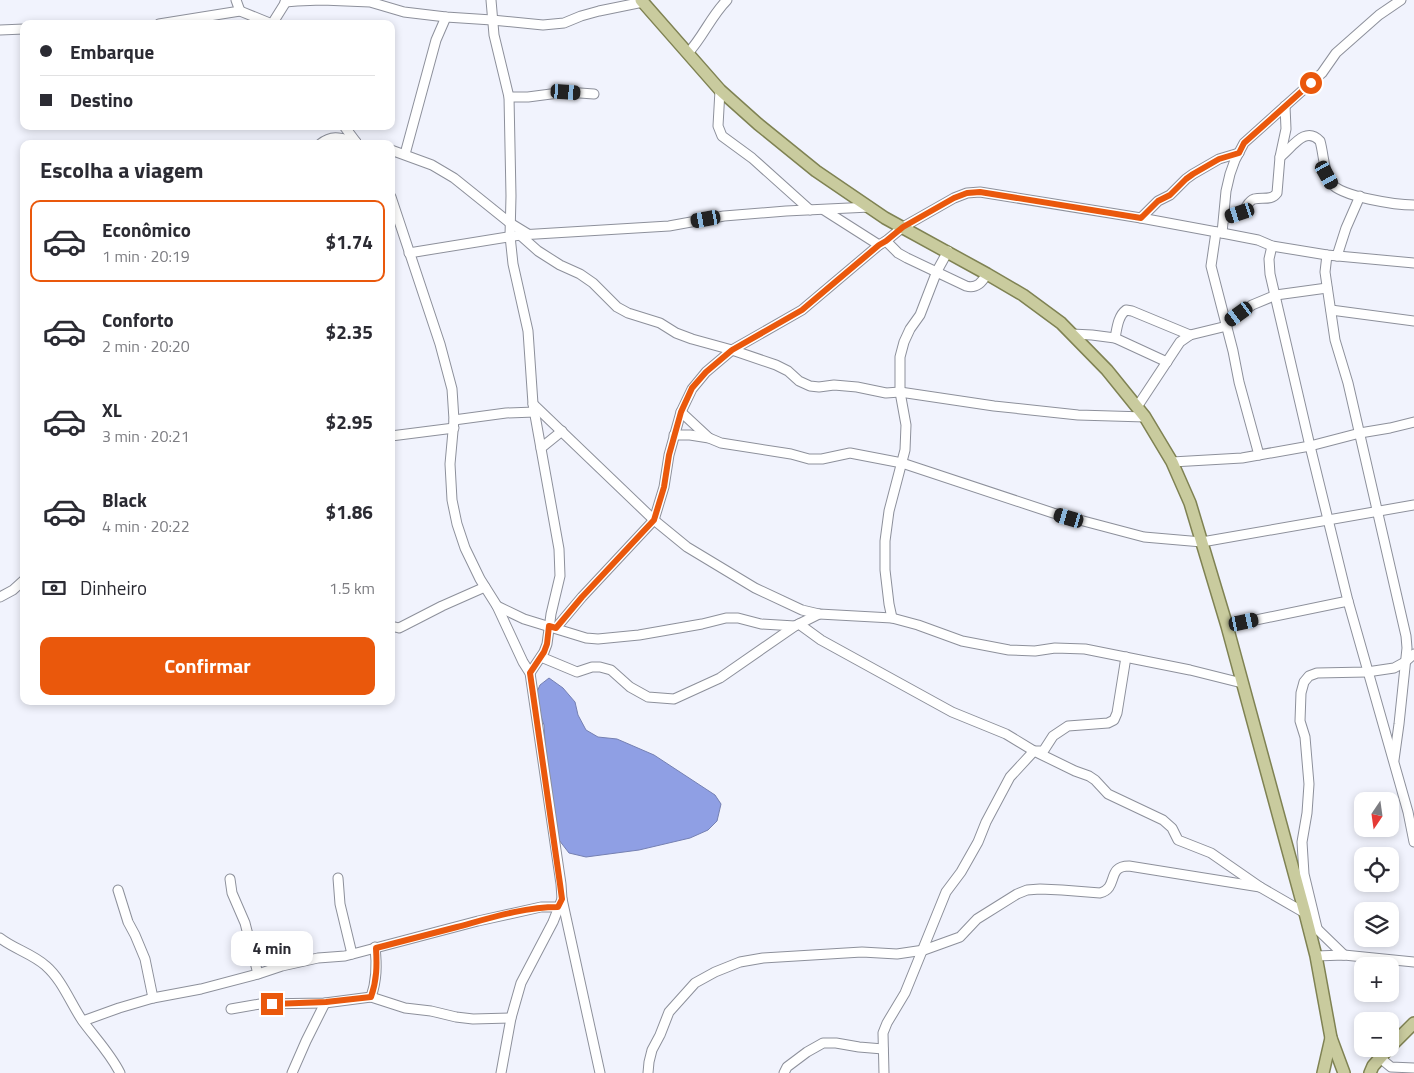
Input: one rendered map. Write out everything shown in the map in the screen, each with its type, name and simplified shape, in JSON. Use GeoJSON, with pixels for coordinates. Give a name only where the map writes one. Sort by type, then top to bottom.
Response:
{"type":"FeatureCollection","features":[{"type":"Feature","properties":{"kind":"main road"},"geometry":{"type":"LineString","coordinates":[[642,1],[720,90],[816,172],[885,218],[948,251],[1023,295],[1072,334],[1107,370],[1145,417],[1172,462],[1190,503],[1202,542],[1227,626],[1306,917],[1316,956],[1331,1038],[1344,1073]]}},
{"type":"Feature","properties":{"kind":"main road"},"geometry":{"type":"LineString","coordinates":[[1399,1038],[1414,1023]]}},
{"type":"Feature","properties":{"kind":"main road"},"geometry":{"type":"LineString","coordinates":[[1323,1073],[1331,1038]]}},
{"type":"Feature","properties":{"kind":"main road"},"geometry":{"type":"LineString","coordinates":[[1360,1073],[1374,1066]]}},
{"type":"Feature","properties":{"kind":"street"},"geometry":{"type":"LineString","coordinates":[[236,0],[240,11]]}},
{"type":"Feature","properties":{"kind":"street"},"geometry":{"type":"LineString","coordinates":[[274,20],[286,1],[314,0],[370,2],[404,12],[543,25],[564,23],[581,16],[642,1]]}},
{"type":"Feature","properties":{"kind":"street"},"geometry":{"type":"LineString","coordinates":[[491,0],[492,20],[509,97],[510,223],[519,235],[513,264],[528,330],[534,408],[559,549],[560,576],[551,614],[552,627],[541,657],[530,673]]}},
{"type":"Feature","properties":{"kind":"street"},"geometry":{"type":"LineString","coordinates":[[688,53],[727,0]]}},
{"type":"Feature","properties":{"kind":"street"},"geometry":{"type":"LineString","coordinates":[[1259,455],[1211,266],[1224,218],[1226,191],[1230,174],[1244,143],[1322,73],[1336,53],[1379,16],[1401,0]]}},
{"type":"Feature","properties":{"kind":"street"},"geometry":{"type":"LineString","coordinates":[[184,20],[240,11],[262,20]]}},
{"type":"Feature","properties":{"kind":"street"},"geometry":{"type":"LineString","coordinates":[[404,154],[433,49],[446,17]]}},
{"type":"Feature","properties":{"kind":"street"},"geometry":{"type":"LineString","coordinates":[[0,30],[20,29]]}},
{"type":"Feature","properties":{"kind":"street"},"geometry":{"type":"LineString","coordinates":[[720,90],[718,126],[722,136],[752,158],[810,210]]}},
{"type":"Feature","properties":{"kind":"street"},"geometry":{"type":"LineString","coordinates":[[509,97],[528,98],[566,92],[594,94]]}},
{"type":"Feature","properties":{"kind":"street"},"geometry":{"type":"LineString","coordinates":[[1224,218],[1240,213],[1246,209],[1250,201],[1271,198],[1277,193],[1280,157],[1286,129],[1285,106]]}},
{"type":"Feature","properties":{"kind":"street"},"geometry":{"type":"LineString","coordinates":[[1280,157],[1301,137],[1306,135],[1317,138],[1320,141],[1327,175],[1333,185],[1344,192],[1360,196],[1414,205]]}},
{"type":"Feature","properties":{"kind":"street"},"geometry":{"type":"LineString","coordinates":[[325,140],[336,137],[346,140]]}},
{"type":"Feature","properties":{"kind":"street"},"geometry":{"type":"LineString","coordinates":[[395,151],[432,165],[454,178],[510,223],[519,235],[538,251],[593,283],[622,310],[660,323],[676,333],[692,339],[776,365],[788,371],[799,381],[810,386],[849,386],[886,393],[900,392],[994,406],[1078,415],[1145,417]]}},
{"type":"Feature","properties":{"kind":"street"},"geometry":{"type":"LineString","coordinates":[[1141,218],[1158,201],[1170,195],[1193,174],[1219,159],[1239,153]]}},
{"type":"Feature","properties":{"kind":"street"},"geometry":{"type":"LineString","coordinates":[[552,627],[654,520],[664,487],[669,455],[681,412],[692,388],[706,372],[732,350],[802,310],[903,227],[954,198],[967,193],[980,192],[1219,232],[1258,240],[1272,246],[1332,255],[1414,263]]}},
{"type":"Feature","properties":{"kind":"street"},"geometry":{"type":"LineString","coordinates":[[1360,196],[1325,272],[1335,340],[1348,383],[1404,620],[1407,648],[1394,763]]}},
{"type":"Feature","properties":{"kind":"street"},"geometry":{"type":"LineString","coordinates":[[409,253],[519,235],[669,226],[724,216],[870,207]]}},
{"type":"Feature","properties":{"kind":"street"},"geometry":{"type":"LineString","coordinates":[[395,209],[440,344],[452,389],[454,424],[450,464],[455,516],[465,548],[485,588],[498,606],[530,673],[539,730],[560,903],[600,1073]]}},
{"type":"Feature","properties":{"kind":"street"},"geometry":{"type":"LineString","coordinates":[[824,210],[902,255],[971,287],[982,282],[988,274]]}},
{"type":"Feature","properties":{"kind":"street"},"geometry":{"type":"LineString","coordinates":[[1272,246],[1269,259],[1270,274],[1310,446],[1348,601],[1408,812],[1414,842]]}},
{"type":"Feature","properties":{"kind":"street"},"geometry":{"type":"LineString","coordinates":[[892,618],[885,570],[885,541],[889,511],[905,450],[906,424],[900,392],[900,357],[904,342],[920,315],[937,272],[948,251]]}},
{"type":"Feature","properties":{"kind":"street"},"geometry":{"type":"LineString","coordinates":[[1137,407],[1180,342],[1190,336],[1226,325],[1252,305],[1276,295],[1327,288]]}},
{"type":"Feature","properties":{"kind":"street"},"geometry":{"type":"LineString","coordinates":[[1115,338],[1118,322],[1122,313],[1126,310],[1190,336]]}},
{"type":"Feature","properties":{"kind":"street"},"geometry":{"type":"LineString","coordinates":[[1331,310],[1414,321]]}},
{"type":"Feature","properties":{"kind":"street"},"geometry":{"type":"LineString","coordinates":[[1072,334],[1115,338],[1167,362]]}},
{"type":"Feature","properties":{"kind":"street"},"geometry":{"type":"LineString","coordinates":[[395,435],[534,408]]}},
{"type":"Feature","properties":{"kind":"street"},"geometry":{"type":"LineString","coordinates":[[534,408],[562,432],[654,520],[687,547],[746,583],[802,610],[820,614],[892,618],[962,641],[1009,650],[1085,649],[1242,683]]}},
{"type":"Feature","properties":{"kind":"street"},"geometry":{"type":"LineString","coordinates":[[681,412],[709,438]]}},
{"type":"Feature","properties":{"kind":"street"},"geometry":{"type":"LineString","coordinates":[[1172,462],[1242,458],[1310,446],[1414,422]]}},
{"type":"Feature","properties":{"kind":"street"},"geometry":{"type":"LineString","coordinates":[[541,448],[562,432]]}},
{"type":"Feature","properties":{"kind":"street"},"geometry":{"type":"LineString","coordinates":[[674,435],[709,438],[722,443],[791,454],[809,459],[822,459],[850,453],[902,463],[1053,513],[1144,537],[1202,542],[1414,505]]}},
{"type":"Feature","properties":{"kind":"street"},"geometry":{"type":"LineString","coordinates":[[0,597],[20,584]]}},
{"type":"Feature","properties":{"kind":"street"},"geometry":{"type":"LineString","coordinates":[[395,627],[405,626],[442,606],[485,588]]}},
{"type":"Feature","properties":{"kind":"street"},"geometry":{"type":"LineString","coordinates":[[1227,626],[1348,601]]}},
{"type":"Feature","properties":{"kind":"street"},"geometry":{"type":"LineString","coordinates":[[498,606],[528,620],[586,638],[598,639],[639,635],[726,618],[738,618],[761,624],[797,625],[952,712],[1006,734],[1034,751],[1089,776],[1108,794],[1163,820],[1172,828],[1178,840],[1211,853],[1306,917],[1344,955]]}},
{"type":"Feature","properties":{"kind":"street"},"geometry":{"type":"LineString","coordinates":[[509,630],[511,625],[516,622],[551,614]]}},
{"type":"Feature","properties":{"kind":"street"},"geometry":{"type":"LineString","coordinates":[[541,657],[577,672],[592,667],[611,670],[630,687],[648,697],[674,699],[720,678],[797,625],[820,614]]}},
{"type":"Feature","properties":{"kind":"street"},"geometry":{"type":"LineString","coordinates":[[1317,928],[1304,874],[1302,842],[1309,784],[1305,737],[1300,721],[1301,692],[1304,682],[1309,676],[1317,672],[1367,672],[1394,668],[1414,654]]}},
{"type":"Feature","properties":{"kind":"street"},"geometry":{"type":"LineString","coordinates":[[884,1073],[883,1049],[887,1023],[905,993],[946,892],[961,872],[978,842],[986,822],[1010,777],[1034,751],[1044,750],[1053,736],[1068,726],[1108,723],[1114,720],[1117,713],[1126,657]]}},
{"type":"Feature","properties":{"kind":"street"},"geometry":{"type":"LineString","coordinates":[[648,1073],[652,1050],[669,1012],[695,983],[714,972],[740,962],[762,958],[862,952],[897,954],[924,950],[960,937],[978,919],[1027,890],[1047,889],[1104,892],[1109,889],[1116,869],[1121,866],[1260,887]]}},
{"type":"Feature","properties":{"kind":"street"},"geometry":{"type":"LineString","coordinates":[[338,878],[340,904],[352,954]]}},
{"type":"Feature","properties":{"kind":"street"},"geometry":{"type":"LineString","coordinates":[[230,879],[232,893],[245,923],[258,974]]}},
{"type":"Feature","properties":{"kind":"street"},"geometry":{"type":"LineString","coordinates":[[118,890],[128,922],[145,959],[153,998]]}},
{"type":"Feature","properties":{"kind":"street"},"geometry":{"type":"LineString","coordinates":[[83,1021],[153,998],[201,989],[282,966],[309,960],[345,956],[478,921],[560,903]]}},
{"type":"Feature","properties":{"kind":"street"},"geometry":{"type":"LineString","coordinates":[[501,1073],[511,1018],[521,983],[553,922],[560,903]]}},
{"type":"Feature","properties":{"kind":"street"},"geometry":{"type":"LineString","coordinates":[[0,938],[44,963],[50,969],[83,1021],[120,1073]]}},
{"type":"Feature","properties":{"kind":"street"},"geometry":{"type":"LineString","coordinates":[[371,997],[375,985],[377,966],[376,948]]}},
{"type":"Feature","properties":{"kind":"street"},"geometry":{"type":"LineString","coordinates":[[1316,956],[1344,955],[1414,962]]}},
{"type":"Feature","properties":{"kind":"street"},"geometry":{"type":"LineString","coordinates":[[232,1009],[260,1004],[326,1002],[371,997],[405,1008],[432,1011],[456,1017],[511,1018]]}},
{"type":"Feature","properties":{"kind":"street"},"geometry":{"type":"LineString","coordinates":[[292,1073],[326,1002]]}},
{"type":"Feature","properties":{"kind":"street"},"geometry":{"type":"LineString","coordinates":[[784,1073],[787,1067],[824,1044],[836,1043],[883,1049]]}},
{"type":"Feature","properties":{"kind":"street"},"geometry":{"type":"LineString","coordinates":[[1374,1066],[1414,1068]]}},
{"type":"Feature","properties":{"kind":"water"},"geometry":{"type":"Polygon","coordinates":[[[549,678],[563,688],[575,702],[578,715],[586,730],[598,737],[617,739],[654,755],[715,795],[721,804],[717,821],[708,830],[690,838],[639,850],[586,857],[569,853],[559,840],[553,819],[547,777],[544,725],[538,708],[536,694],[540,685],[549,678]]]}},
{"type":"Feature","properties":{"kind":"route"},"geometry":{"type":"LineString","coordinates":[[272,1004],[326,1002],[371,997],[375,985],[377,966],[376,948],[531,909],[558,907],[562,899],[530,673],[544,652],[549,626],[556,628],[582,597],[654,520],[664,487],[669,455],[681,412],[692,388],[706,372],[732,350],[802,310],[903,227],[954,198],[967,193],[980,192],[1141,218],[1158,201],[1170,195],[1186,179],[1202,168],[1219,159],[1239,153],[1244,143],[1311,83]]}}]}
